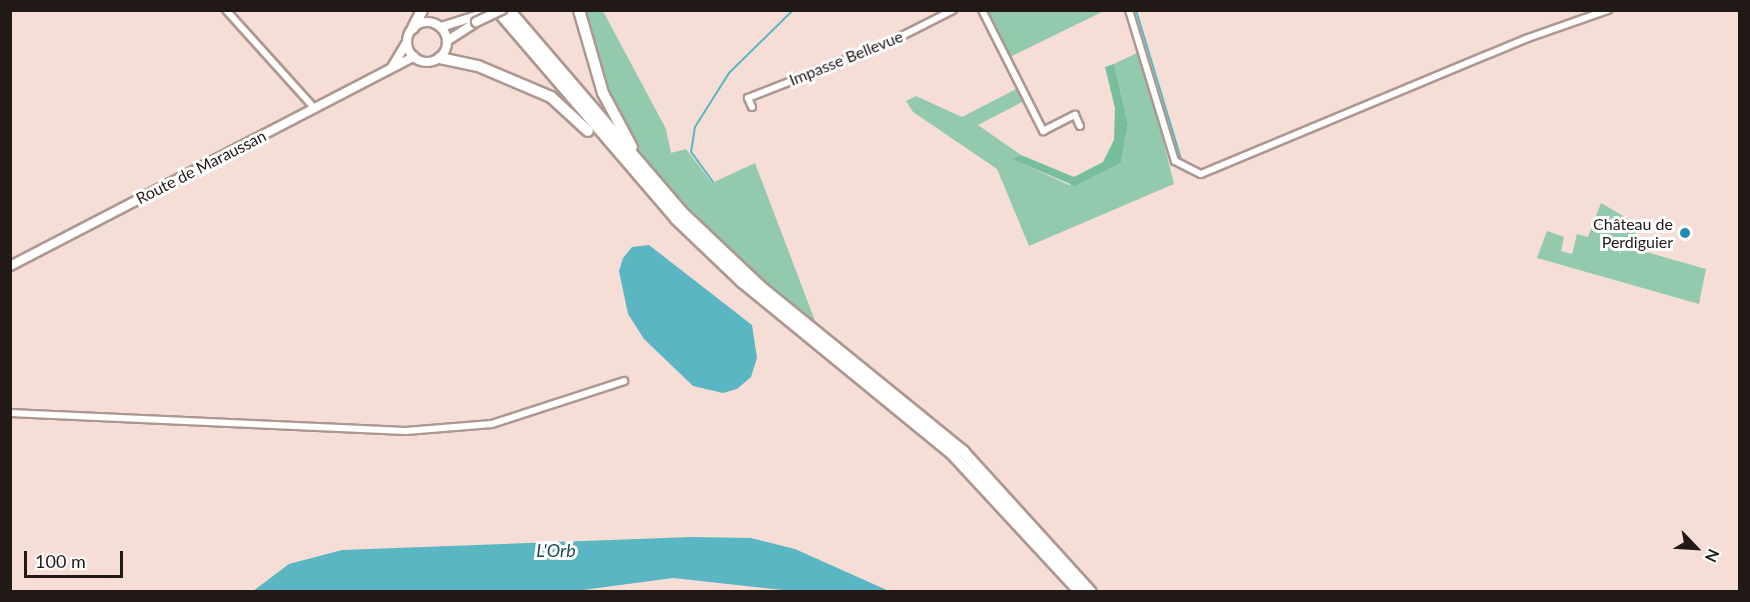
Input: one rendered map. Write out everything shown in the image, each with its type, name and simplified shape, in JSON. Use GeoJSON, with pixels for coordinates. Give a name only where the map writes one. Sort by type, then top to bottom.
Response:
{"type":"FeatureCollection","features":[{"type":"Feature","properties":{"kind":"highway"},"geometry":{"type":"LineString","coordinates":[[413,28],[422,10]]}},
{"type":"Feature","properties":{"kind":"highway"},"geometry":{"type":"LineString","coordinates":[[497,10],[663,199],[742,282],[952,454],[1080,591]]}},
{"type":"Feature","properties":{"kind":"highway"},"geometry":{"type":"LineString","coordinates":[[509,10],[663,199],[760,286],[963,450],[1091,591]]}},
{"type":"Feature","properties":{"kind":"highway"},"geometry":{"type":"LineString","coordinates":[[579,10],[616,127],[663,199]]}},
{"type":"Feature","properties":{"kind":"highway"},"geometry":{"type":"LineString","coordinates":[[440,58],[478,66],[560,103],[644,194],[663,199]]}},
{"type":"Feature","properties":{"kind":"main road"},"geometry":{"type":"LineString","coordinates":[[407,42],[414,57],[429,62],[440,58],[447,40],[492,10]]}},
{"type":"Feature","properties":{"kind":"main road"},"geometry":{"type":"LineString","coordinates":[[392,67],[413,28],[430,22],[441,27],[475,20],[502,10]]}},
{"type":"Feature","properties":{"kind":"main road"},"geometry":{"type":"LineString","coordinates":[[441,27],[447,40]]}},
{"type":"Feature","properties":{"kind":"main road","name":"Route de Maraussan"},"geometry":{"type":"LineString","coordinates":[[10,266],[414,57]]}},
{"type":"Feature","properties":{"kind":"street"},"geometry":{"type":"LineString","coordinates":[[226,10],[315,109]]}},
{"type":"Feature","properties":{"kind":"street","name":"Impasse Bellevue"},"geometry":{"type":"LineString","coordinates":[[752,107],[748,98],[886,44],[953,10]]}},
{"type":"Feature","properties":{"kind":"street"},"geometry":{"type":"LineString","coordinates":[[982,10],[1043,131],[1075,115],[1080,126]]}},
{"type":"Feature","properties":{"kind":"street"},"geometry":{"type":"LineString","coordinates":[[1129,10],[1175,161],[1201,174],[1528,38],[1608,10]]}},
{"type":"Feature","properties":{"kind":"street"},"geometry":{"type":"LineString","coordinates":[[10,413],[406,431],[492,424],[624,381]]}},
{"type":"Feature","properties":{"kind":"green space"},"geometry":{"type":"Polygon","coordinates":[[[582,11],[603,11],[666,129],[671,153],[686,149],[712,183],[755,163],[817,326],[717,239],[632,145],[618,123],[582,11]]]}},
{"type":"Feature","properties":{"kind":"green space"},"geometry":{"type":"Polygon","coordinates":[[[987,11],[1104,11],[1010,57],[987,11]]]}},
{"type":"Feature","properties":{"kind":"green space"},"geometry":{"type":"Polygon","coordinates":[[[1141,51],[1174,184],[1029,246],[997,169],[913,112],[906,101],[916,96],[962,117],[1018,88],[1024,101],[978,125],[1021,155],[1013,159],[1069,185],[1121,163],[1128,124],[1114,64],[1141,51]]]}},
{"type":"Feature","properties":{"kind":"green space"},"geometry":{"type":"Polygon","coordinates":[[[1114,64],[1128,124],[1121,163],[1075,186],[1012,159],[1021,155],[1074,177],[1103,162],[1114,140],[1115,108],[1105,67],[1114,64]]]}},
{"type":"Feature","properties":{"kind":"green space"},"geometry":{"type":"Polygon","coordinates":[[[1601,203],[1639,225],[1632,248],[1706,269],[1699,304],[1537,258],[1547,231],[1564,237],[1561,251],[1572,254],[1577,234],[1588,237],[1601,203]]]}},
{"type":"Feature","properties":{"kind":"water"},"geometry":{"type":"Polygon","coordinates":[[[649,245],[752,325],[757,358],[751,377],[737,389],[723,393],[693,386],[644,339],[628,314],[619,271],[623,258],[632,247],[649,245]]]}},
{"type":"Feature","properties":{"kind":"water","name":"L'Orb"},"geometry":{"type":"Polygon","coordinates":[[[691,537],[751,538],[795,549],[889,591],[792,591],[673,578],[568,592],[253,591],[289,564],[342,550],[691,537]]]}},
{"type":"Feature","properties":{"kind":"waterway"},"geometry":{"type":"LineString","coordinates":[[713,182],[691,152],[695,127],[729,73],[793,10]]}},
{"type":"Feature","properties":{"kind":"waterway"},"geometry":{"type":"LineString","coordinates":[[1136,10],[1182,162]]}},
{"type":"Feature","properties":{"kind":"place","name":"Château de Perdiguier"},"geometry":{"type":"Point","coordinates":[1685,233]}}]}
